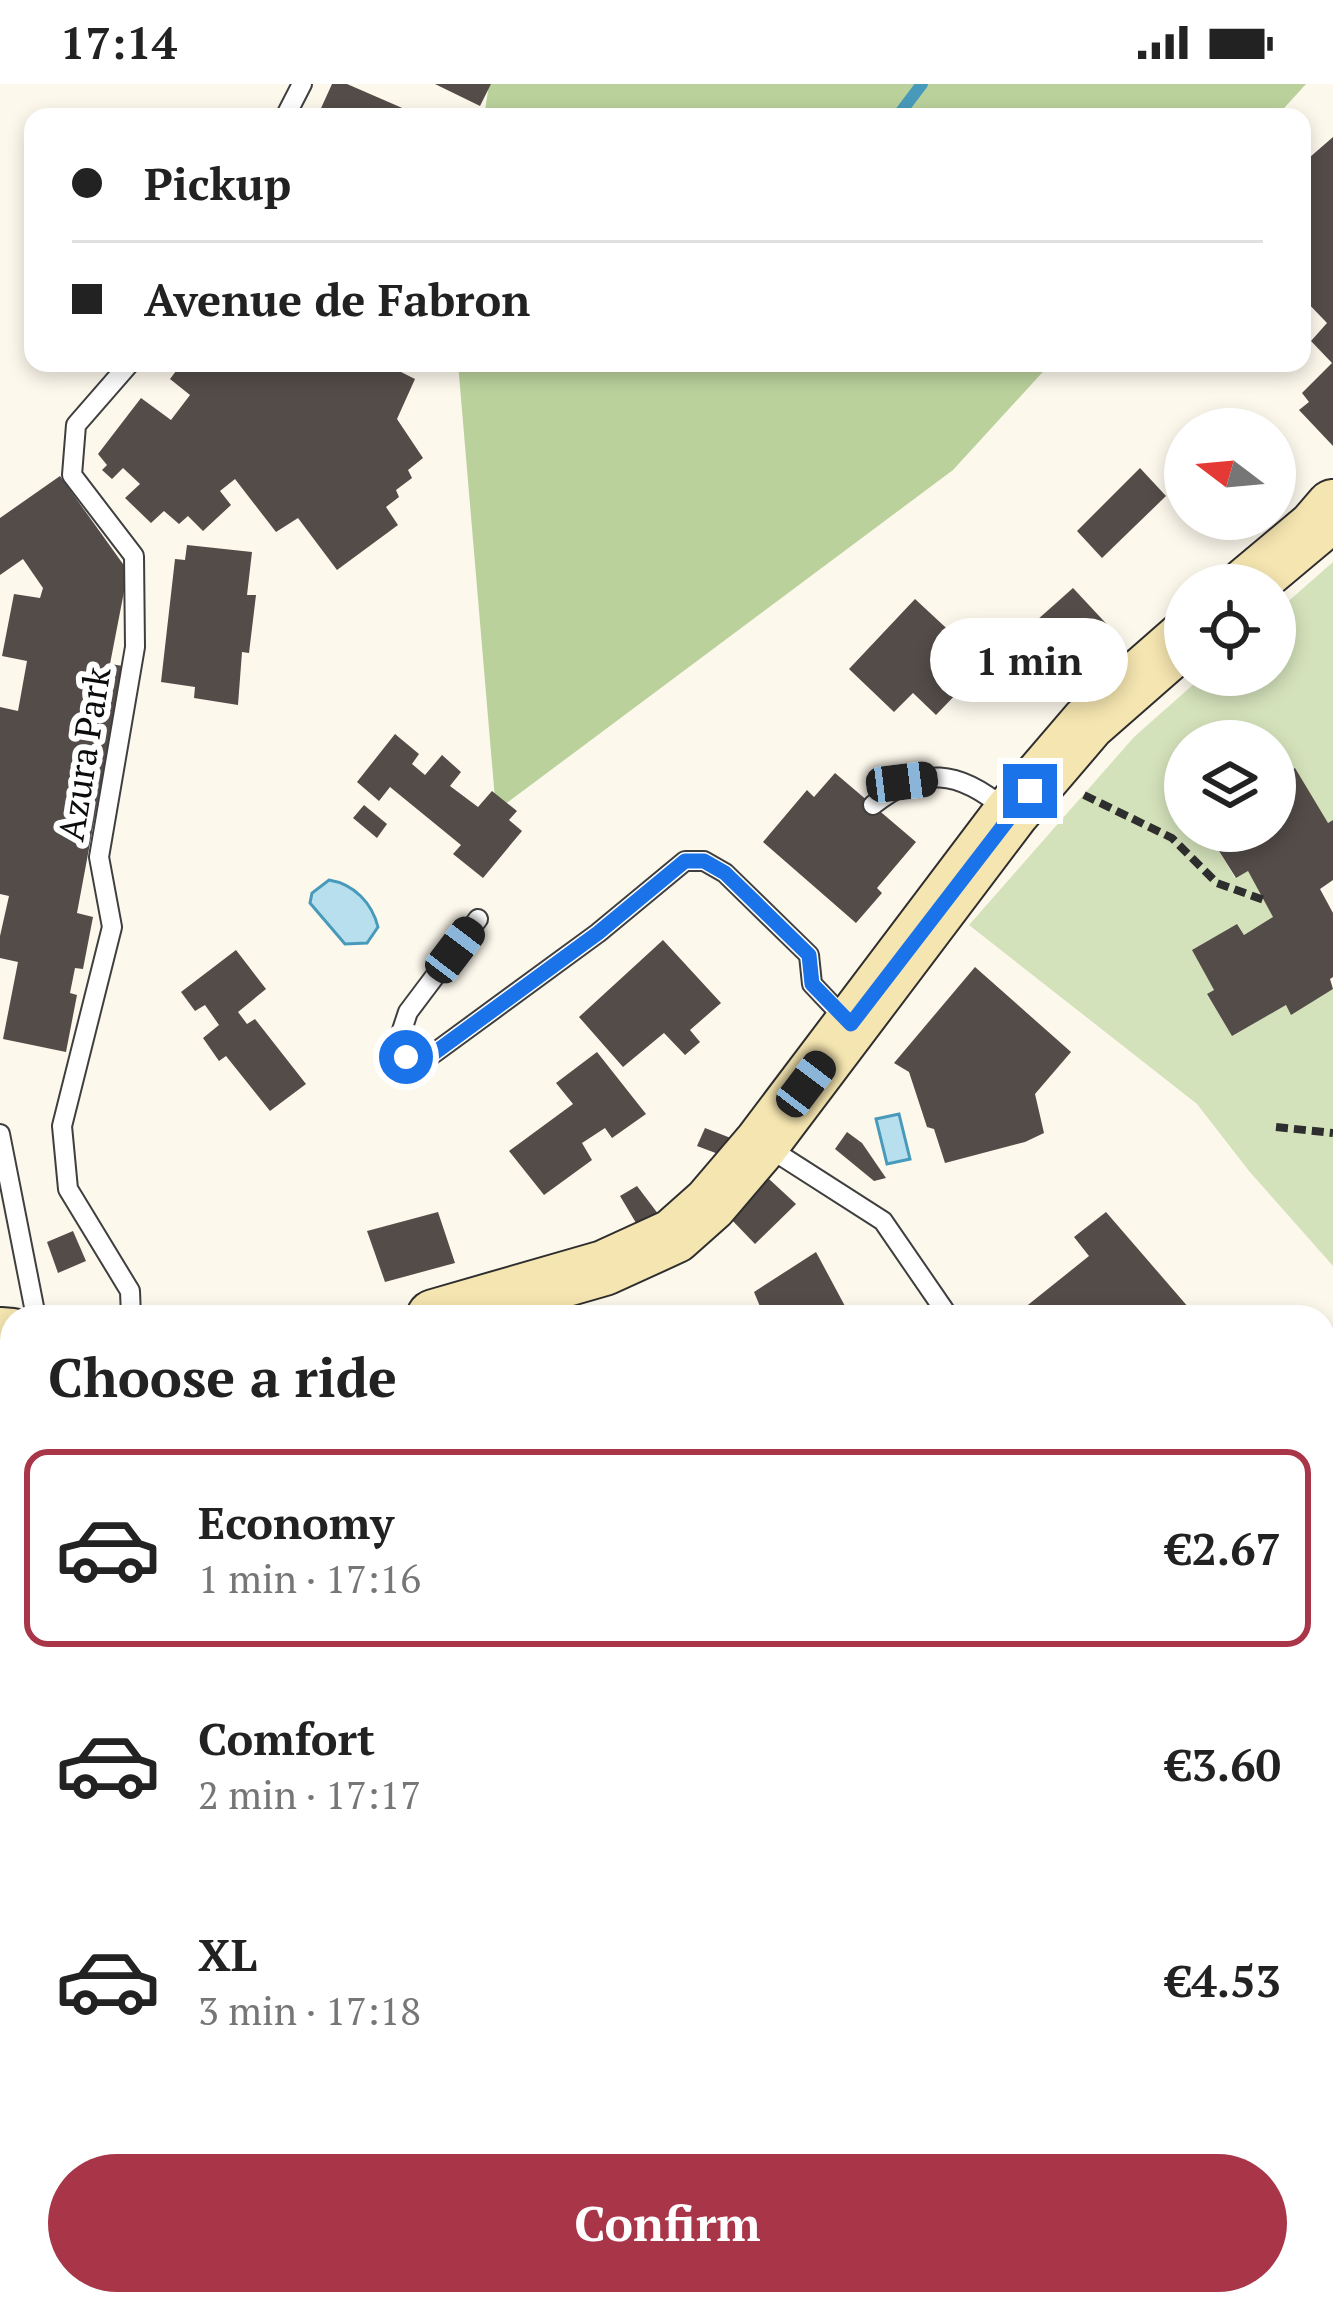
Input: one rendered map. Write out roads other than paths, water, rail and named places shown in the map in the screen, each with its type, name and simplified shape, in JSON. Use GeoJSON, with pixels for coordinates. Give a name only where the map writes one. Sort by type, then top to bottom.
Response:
{"type":"FeatureCollection","features":[{"type":"Feature","properties":{"kind":"street"},"geometry":{"type":"LineString","coordinates":[[1276,564],[1327,527]]}},
{"type":"Feature","properties":{"kind":"street"},"geometry":{"type":"LineString","coordinates":[[476,1305],[604,1268],[674,1236],[710,1204],[762,1143],[1011,813],[1088,723],[1164,656]]}},
{"type":"Feature","properties":{"kind":"lane","name":"Azura Park"},"geometry":{"type":"LineString","coordinates":[[122,372],[76,425],[72,475],[134,556],[135,647],[99,857],[112,927],[62,1126],[68,1189],[130,1291],[131,1305]]}},
{"type":"Feature","properties":{"kind":"lane"},"geometry":{"type":"LineString","coordinates":[[873,805],[902,782],[947,777],[985,792],[1011,813]]}},
{"type":"Feature","properties":{"kind":"lane"},"geometry":{"type":"LineString","coordinates":[[478,919],[408,1012],[399,1039],[406,1057],[426,1059],[598,933],[685,861],[704,861],[725,873],[809,955],[812,984],[851,1024]]}},
{"type":"Feature","properties":{"kind":"lane"},"geometry":{"type":"LineString","coordinates":[[0,1134],[34,1305]]}},
{"type":"Feature","properties":{"kind":"lane"},"geometry":{"type":"LineString","coordinates":[[762,1143],[883,1221],[941,1305]]}},
{"type":"Feature","properties":{"kind":"water"},"geometry":{"type":"Polygon","coordinates":[[[329,880],[354,890],[371,910],[378,927],[367,943],[345,944],[310,903],[312,893],[329,880]]]}},
{"type":"Feature","properties":{"kind":"water"},"geometry":{"type":"Polygon","coordinates":[[[899,1114],[910,1159],[887,1164],[876,1119],[899,1114]]]}},
{"type":"Feature","properties":{"kind":"waterway"},"geometry":{"type":"LineString","coordinates":[[904,108],[922,84]]}}]}
